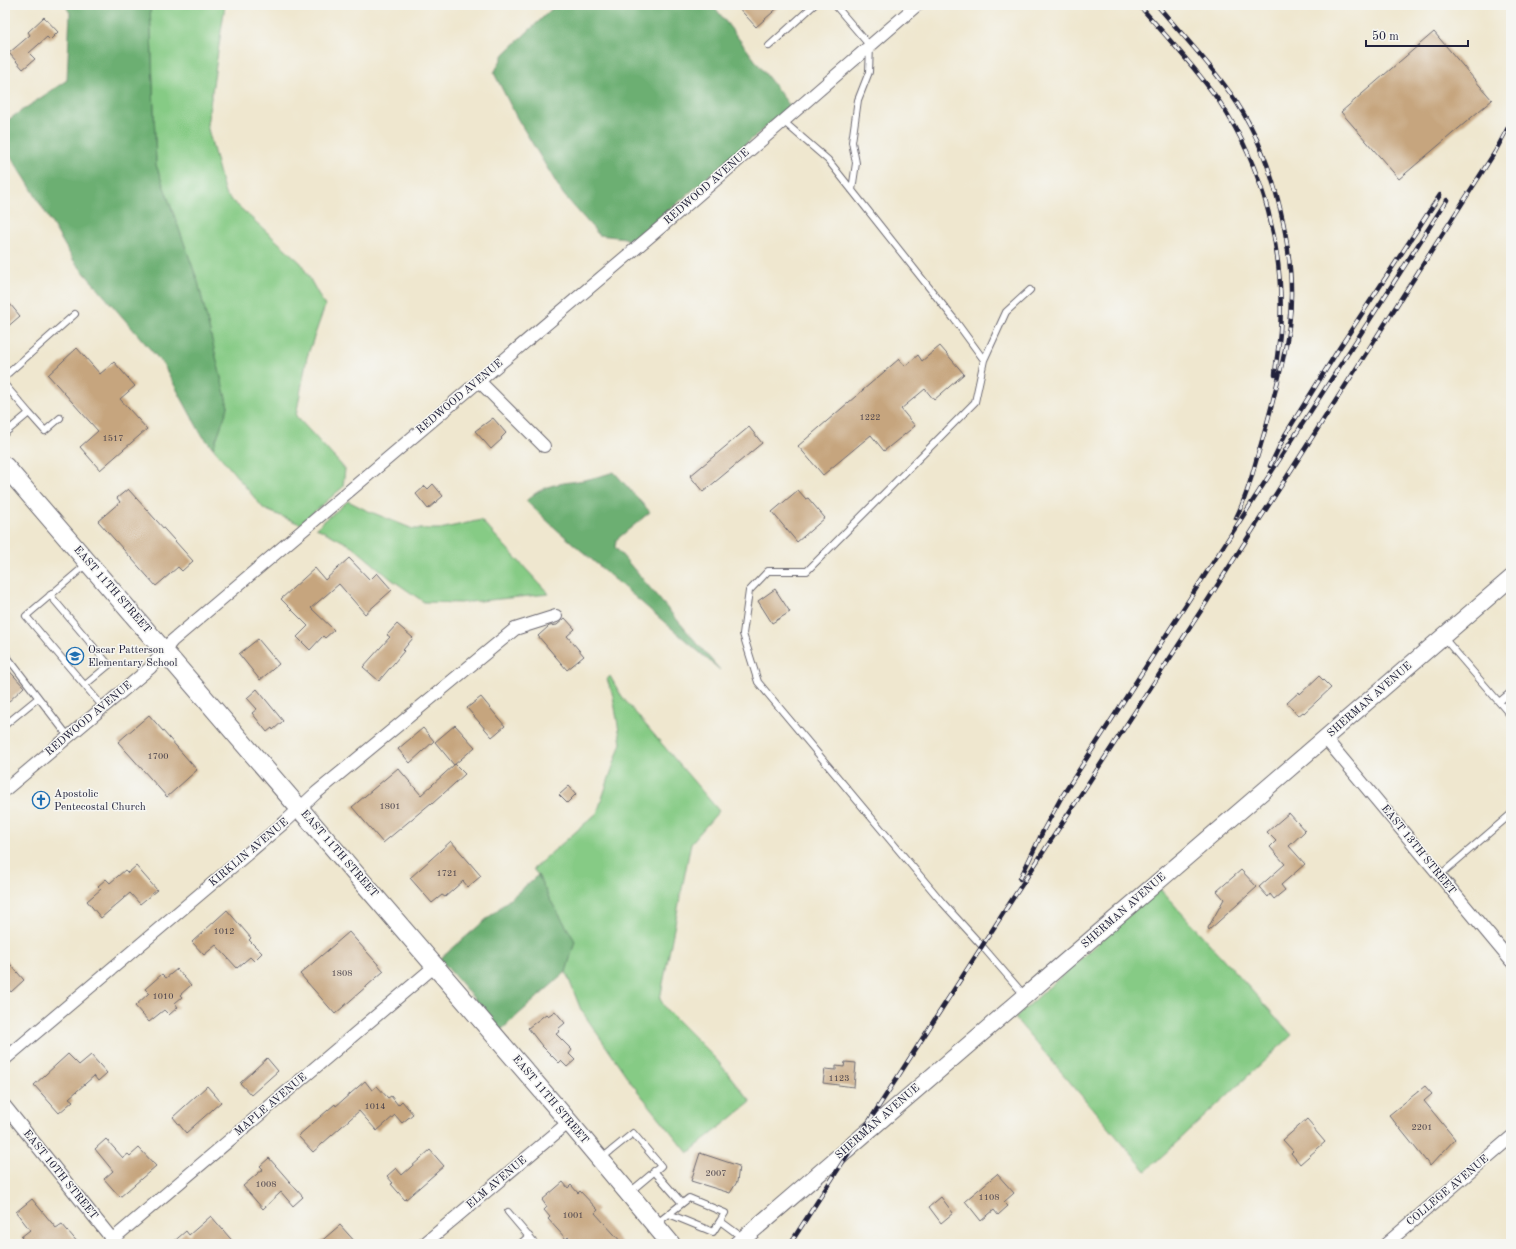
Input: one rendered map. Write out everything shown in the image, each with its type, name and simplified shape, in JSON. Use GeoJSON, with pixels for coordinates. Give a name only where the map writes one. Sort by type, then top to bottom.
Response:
{"type":"FeatureCollection","features":[{"type":"Feature","properties":{"kind":"main road","name":"EAST 11TH STREET"},"geometry":{"type":"LineString","coordinates":[[5,466],[629,1193],[662,1219],[672,1244]]}},
{"type":"Feature","properties":{"kind":"street","name":"REDWOOD AVENUE"},"geometry":{"type":"LineString","coordinates":[[5,790],[150,668],[172,641],[674,216],[917,5]]}},
{"type":"Feature","properties":{"kind":"street"},"geometry":{"type":"LineString","coordinates":[[479,381],[544,446]]}},
{"type":"Feature","properties":{"kind":"street","name":"SHERMAN AVENUE"},"geometry":{"type":"LineString","coordinates":[[740,1241],[1511,578]]}},
{"type":"Feature","properties":{"kind":"street","name":"KIRKLIN AVENUE"},"geometry":{"type":"LineString","coordinates":[[5,1059],[300,809],[316,793],[515,629],[556,616]]}},
{"type":"Feature","properties":{"kind":"street","name":"EAST 13TH STREET"},"geometry":{"type":"LineString","coordinates":[[1325,738],[1511,961]]}},
{"type":"Feature","properties":{"kind":"street","name":"MAPLE AVENUE"},"geometry":{"type":"LineString","coordinates":[[112,1243],[435,966]]}},
{"type":"Feature","properties":{"kind":"street","name":"EAST 10TH STREET"},"geometry":{"type":"LineString","coordinates":[[5,1106],[112,1243]]}},
{"type":"Feature","properties":{"kind":"street","name":"ELM AVENUE"},"geometry":{"type":"LineString","coordinates":[[424,1244],[569,1122]]}},
{"type":"Feature","properties":{"kind":"street","name":"COLLEGE AVENUE"},"geometry":{"type":"LineString","coordinates":[[1386,1244],[1511,1137]]}},
{"type":"Feature","properties":{"kind":"lane"},"geometry":{"type":"LineString","coordinates":[[769,46],[814,5]]}},
{"type":"Feature","properties":{"kind":"lane"},"geometry":{"type":"LineString","coordinates":[[836,5],[870,46],[869,72],[858,100],[852,142],[856,163],[852,190]]}},
{"type":"Feature","properties":{"kind":"lane"},"geometry":{"type":"LineString","coordinates":[[783,121],[828,160],[954,319],[984,360]]}},
{"type":"Feature","properties":{"kind":"lane"},"geometry":{"type":"LineString","coordinates":[[1025,996],[937,896],[758,682],[743,634],[749,591],[768,571],[807,571],[976,402],[984,360],[1006,312],[1030,290]]}},
{"type":"Feature","properties":{"kind":"lane"},"geometry":{"type":"LineString","coordinates":[[5,376],[75,314]]}},
{"type":"Feature","properties":{"kind":"lane"},"geometry":{"type":"LineString","coordinates":[[5,385],[45,431],[60,418]]}},
{"type":"Feature","properties":{"kind":"lane"},"geometry":{"type":"LineString","coordinates":[[5,433],[28,413]]}},
{"type":"Feature","properties":{"kind":"lane"},"geometry":{"type":"LineString","coordinates":[[88,563],[26,616],[104,707]]}},
{"type":"Feature","properties":{"kind":"lane"},"geometry":{"type":"LineString","coordinates":[[50,595],[109,665],[85,685]]}},
{"type":"Feature","properties":{"kind":"lane"},"geometry":{"type":"LineString","coordinates":[[1442,637],[1511,716]]}},
{"type":"Feature","properties":{"kind":"lane"},"geometry":{"type":"LineString","coordinates":[[5,654],[68,736]]}},
{"type":"Feature","properties":{"kind":"lane"},"geometry":{"type":"LineString","coordinates":[[1499,702],[1511,692]]}},
{"type":"Feature","properties":{"kind":"lane"},"geometry":{"type":"LineString","coordinates":[[5,725],[38,698]]}},
{"type":"Feature","properties":{"kind":"lane"},"geometry":{"type":"LineString","coordinates":[[1439,876],[1511,814]]}},
{"type":"Feature","properties":{"kind":"lane"},"geometry":{"type":"LineString","coordinates":[[600,1159],[633,1133],[661,1166],[629,1193]]}},
{"type":"Feature","properties":{"kind":"lane"},"geometry":{"type":"LineString","coordinates":[[654,1171],[682,1203]]}},
{"type":"Feature","properties":{"kind":"lane"},"geometry":{"type":"LineString","coordinates":[[689,1198],[701,1205],[725,1213],[713,1232],[695,1223],[662,1219],[689,1198]]}},
{"type":"Feature","properties":{"kind":"lane"},"geometry":{"type":"LineString","coordinates":[[508,1212],[535,1244]]}},
{"type":"Feature","properties":{"kind":"lane"},"geometry":{"type":"LineString","coordinates":[[720,1221],[740,1241]]}},
{"type":"Feature","properties":{"kind":"lane"},"geometry":{"type":"LineString","coordinates":[[520,1244],[529,1236]]}},
{"type":"Feature","properties":{"kind":"green space"},"geometry":{"type":"Polygon","coordinates":[[[65,5],[150,5],[156,165],[198,282],[228,407],[213,448],[201,434],[163,364],[74,261],[25,178],[5,148],[5,122],[67,80],[70,13],[65,5]]]}},
{"type":"Feature","properties":{"kind":"green space"},"geometry":{"type":"Polygon","coordinates":[[[150,5],[225,5],[207,125],[225,194],[301,263],[325,306],[307,357],[296,416],[345,469],[343,487],[300,524],[264,509],[213,448],[228,407],[198,282],[156,165],[150,5]]]}},
{"type":"Feature","properties":{"kind":"green space"},"geometry":{"type":"Polygon","coordinates":[[[556,5],[713,5],[790,106],[630,244],[625,238],[599,235],[563,194],[517,118],[494,73],[504,54],[556,5]]]}},
{"type":"Feature","properties":{"kind":"green space"},"geometry":{"type":"Polygon","coordinates":[[[614,472],[650,512],[616,540],[615,547],[720,670],[555,528],[526,501],[533,495],[553,485],[588,479],[614,472]]]}},
{"type":"Feature","properties":{"kind":"green space"},"geometry":{"type":"Polygon","coordinates":[[[348,501],[413,529],[440,529],[481,520],[549,594],[460,603],[424,602],[391,579],[352,546],[316,528],[348,501]]]}},
{"type":"Feature","properties":{"kind":"green space"},"geometry":{"type":"Polygon","coordinates":[[[610,676],[622,697],[719,811],[691,843],[660,999],[666,1009],[716,1059],[751,1102],[688,1153],[632,1084],[581,1010],[566,972],[575,941],[549,898],[538,875],[533,869],[597,813],[621,743],[613,696],[607,679],[610,676]]]}},
{"type":"Feature","properties":{"kind":"green space"},"geometry":{"type":"Polygon","coordinates":[[[538,875],[549,898],[575,941],[566,972],[501,1030],[440,959],[538,875]]]}},
{"type":"Feature","properties":{"kind":"green space"},"geometry":{"type":"Polygon","coordinates":[[[1159,888],[1292,1035],[1146,1171],[1015,1018],[1159,888]]]}},
{"type":"Feature","properties":{"kind":"building"},"geometry":{"type":"Polygon","coordinates":[[[736,5],[781,5],[756,27],[736,5]]]}},
{"type":"Feature","properties":{"kind":"building"},"geometry":{"type":"Polygon","coordinates":[[[44,17],[58,32],[50,40],[47,37],[29,53],[35,59],[23,69],[9,53],[30,35],[28,32],[44,17]]]}},
{"type":"Feature","properties":{"kind":"building"},"geometry":{"type":"Polygon","coordinates":[[[1434,32],[1492,100],[1399,179],[1341,112],[1434,32]]]}},
{"type":"Feature","properties":{"kind":"building"},"geometry":{"type":"Polygon","coordinates":[[[5,298],[20,316],[5,329],[5,298]]]}},
{"type":"Feature","properties":{"kind":"building"},"geometry":{"type":"Polygon","coordinates":[[[940,346],[964,374],[934,400],[925,389],[901,409],[915,426],[884,451],[871,435],[823,475],[798,446],[899,359],[905,366],[918,355],[922,361],[940,346]]]}},
{"type":"Feature","properties":{"kind":"building"},"geometry":{"type":"Polygon","coordinates":[[[77,348],[100,374],[114,362],[135,386],[120,399],[147,429],[100,470],[80,447],[98,431],[48,375],[77,348]]]}},
{"type":"Feature","properties":{"kind":"building"},"geometry":{"type":"Polygon","coordinates":[[[493,418],[506,433],[491,449],[475,431],[493,418]]]}},
{"type":"Feature","properties":{"kind":"building"},"geometry":{"type":"Polygon","coordinates":[[[749,427],[762,443],[703,492],[690,476],[749,427]]]}},
{"type":"Feature","properties":{"kind":"building"},"geometry":{"type":"Polygon","coordinates":[[[433,484],[443,496],[428,509],[416,494],[425,486],[428,489],[433,484]]]}},
{"type":"Feature","properties":{"kind":"building"},"geometry":{"type":"Polygon","coordinates":[[[128,489],[193,561],[182,571],[178,567],[156,586],[98,521],[120,502],[117,498],[128,489]]]}},
{"type":"Feature","properties":{"kind":"building"},"geometry":{"type":"Polygon","coordinates":[[[798,490],[806,499],[808,498],[825,518],[797,542],[772,512],[798,490]]]}},
{"type":"Feature","properties":{"kind":"building"},"geometry":{"type":"Polygon","coordinates":[[[349,558],[370,580],[377,573],[392,590],[365,614],[339,584],[311,608],[334,630],[325,638],[323,636],[310,650],[297,637],[308,626],[281,599],[315,568],[325,580],[349,558]]]}},
{"type":"Feature","properties":{"kind":"building"},"geometry":{"type":"Polygon","coordinates":[[[775,589],[790,612],[772,623],[758,601],[775,589]]]}},
{"type":"Feature","properties":{"kind":"building"},"geometry":{"type":"Polygon","coordinates":[[[565,618],[575,629],[567,636],[584,656],[567,670],[538,636],[549,626],[557,625],[565,618]]]}},
{"type":"Feature","properties":{"kind":"building"},"geometry":{"type":"Polygon","coordinates":[[[397,624],[413,638],[379,681],[363,667],[390,637],[387,635],[397,624]]]}},
{"type":"Feature","properties":{"kind":"building"},"geometry":{"type":"Polygon","coordinates":[[[258,639],[279,664],[260,680],[239,654],[258,639]]]}},
{"type":"Feature","properties":{"kind":"building"},"geometry":{"type":"Polygon","coordinates":[[[5,666],[24,687],[5,705],[5,666]]]}},
{"type":"Feature","properties":{"kind":"building"},"geometry":{"type":"Polygon","coordinates":[[[1319,676],[1331,688],[1304,713],[1303,712],[1298,716],[1287,703],[1299,692],[1300,694],[1319,676]]]}},
{"type":"Feature","properties":{"kind":"building"},"geometry":{"type":"Polygon","coordinates":[[[257,689],[283,721],[273,730],[272,728],[267,732],[252,713],[257,709],[247,698],[257,689]]]}},
{"type":"Feature","properties":{"kind":"building"},"geometry":{"type":"Polygon","coordinates":[[[481,697],[505,726],[492,737],[467,708],[481,697]]]}},
{"type":"Feature","properties":{"kind":"building"},"geometry":{"type":"Polygon","coordinates":[[[149,715],[197,770],[167,797],[118,742],[149,715]]]}},
{"type":"Feature","properties":{"kind":"building"},"geometry":{"type":"Polygon","coordinates":[[[455,725],[475,747],[454,765],[435,742],[455,725]]]}},
{"type":"Feature","properties":{"kind":"building"},"geometry":{"type":"Polygon","coordinates":[[[423,728],[434,741],[410,763],[398,749],[423,728]]]}},
{"type":"Feature","properties":{"kind":"building"},"geometry":{"type":"Polygon","coordinates":[[[455,764],[465,774],[432,804],[431,803],[383,843],[352,807],[398,768],[421,795],[455,764]]]}},
{"type":"Feature","properties":{"kind":"building"},"geometry":{"type":"Polygon","coordinates":[[[569,786],[576,794],[567,803],[559,795],[569,786]]]}},
{"type":"Feature","properties":{"kind":"building"},"geometry":{"type":"Polygon","coordinates":[[[1289,813],[1305,831],[1289,846],[1305,864],[1281,885],[1285,890],[1274,899],[1270,894],[1268,897],[1259,887],[1285,864],[1270,847],[1276,841],[1267,832],[1289,813]]]}},
{"type":"Feature","properties":{"kind":"building"},"geometry":{"type":"Polygon","coordinates":[[[451,841],[481,876],[468,887],[463,881],[445,897],[442,895],[432,903],[410,878],[451,841]]]}},
{"type":"Feature","properties":{"kind":"building"},"geometry":{"type":"Polygon","coordinates":[[[136,866],[157,890],[140,904],[130,893],[101,918],[87,901],[101,889],[98,886],[106,879],[110,883],[125,870],[128,873],[136,866]]]}},
{"type":"Feature","properties":{"kind":"building"},"geometry":{"type":"Polygon","coordinates":[[[1241,870],[1257,887],[1209,930],[1208,928],[1224,899],[1217,891],[1241,870]]]}},
{"type":"Feature","properties":{"kind":"building"},"geometry":{"type":"Polygon","coordinates":[[[227,910],[251,938],[249,940],[262,953],[254,961],[250,957],[237,968],[216,945],[204,955],[192,942],[227,910]]]}},
{"type":"Feature","properties":{"kind":"building"},"geometry":{"type":"Polygon","coordinates":[[[349,932],[384,971],[335,1014],[300,974],[349,932]]]}},
{"type":"Feature","properties":{"kind":"building"},"geometry":{"type":"Polygon","coordinates":[[[5,958],[24,980],[11,992],[5,985],[5,958]]]}},
{"type":"Feature","properties":{"kind":"building"},"geometry":{"type":"Polygon","coordinates":[[[177,969],[191,985],[180,995],[182,997],[175,1003],[178,1007],[169,1015],[164,1010],[149,1022],[135,1006],[149,993],[145,989],[162,974],[166,978],[177,969]]]}},
{"type":"Feature","properties":{"kind":"building"},"geometry":{"type":"Polygon","coordinates":[[[555,1011],[565,1023],[558,1029],[560,1031],[556,1034],[572,1050],[569,1054],[575,1060],[567,1067],[561,1061],[559,1063],[542,1046],[528,1028],[546,1014],[548,1016],[555,1011]]]}},
{"type":"Feature","properties":{"kind":"building"},"geometry":{"type":"Polygon","coordinates":[[[68,1054],[79,1065],[91,1055],[107,1073],[98,1081],[94,1076],[69,1098],[73,1101],[59,1113],[34,1085],[68,1054]]]}},
{"type":"Feature","properties":{"kind":"building"},"geometry":{"type":"Polygon","coordinates":[[[267,1058],[278,1071],[251,1095],[240,1083],[267,1058]]]}},
{"type":"Feature","properties":{"kind":"building"},"geometry":{"type":"Polygon","coordinates":[[[845,1062],[856,1063],[854,1087],[823,1083],[825,1069],[836,1070],[836,1066],[844,1067],[845,1062]]]}},
{"type":"Feature","properties":{"kind":"building"},"geometry":{"type":"Polygon","coordinates":[[[365,1081],[372,1090],[377,1086],[388,1098],[391,1096],[398,1105],[402,1101],[413,1114],[402,1123],[395,1115],[377,1131],[359,1111],[313,1152],[298,1136],[335,1104],[336,1106],[365,1081]]]}},
{"type":"Feature","properties":{"kind":"building"},"geometry":{"type":"Polygon","coordinates":[[[207,1086],[221,1102],[186,1133],[173,1117],[207,1086]]]}},
{"type":"Feature","properties":{"kind":"building"},"geometry":{"type":"Polygon","coordinates":[[[1425,1086],[1432,1094],[1424,1101],[1455,1139],[1430,1166],[1389,1115],[1425,1086]]]}},
{"type":"Feature","properties":{"kind":"building"},"geometry":{"type":"Polygon","coordinates":[[[1307,1119],[1325,1142],[1300,1164],[1291,1153],[1293,1151],[1283,1140],[1307,1119]]]}},
{"type":"Feature","properties":{"kind":"building"},"geometry":{"type":"Polygon","coordinates":[[[106,1139],[123,1158],[128,1154],[130,1156],[139,1148],[156,1166],[120,1197],[104,1179],[113,1171],[95,1149],[106,1139]]]}},
{"type":"Feature","properties":{"kind":"building"},"geometry":{"type":"Polygon","coordinates":[[[430,1150],[444,1166],[405,1200],[391,1184],[393,1183],[387,1176],[396,1168],[402,1175],[430,1150]]]}},
{"type":"Feature","properties":{"kind":"building"},"geometry":{"type":"Polygon","coordinates":[[[700,1153],[739,1166],[737,1182],[730,1193],[691,1181],[700,1153]]]}},
{"type":"Feature","properties":{"kind":"building"},"geometry":{"type":"Polygon","coordinates":[[[269,1158],[303,1197],[293,1206],[281,1192],[263,1209],[243,1186],[263,1169],[260,1166],[269,1158]]]}},
{"type":"Feature","properties":{"kind":"building"},"geometry":{"type":"Polygon","coordinates":[[[997,1174],[1014,1193],[1004,1202],[1008,1206],[998,1215],[994,1210],[981,1221],[965,1201],[997,1174]]]}},
{"type":"Feature","properties":{"kind":"building"},"geometry":{"type":"Polygon","coordinates":[[[563,1182],[568,1188],[571,1185],[578,1193],[580,1191],[598,1210],[595,1213],[623,1244],[574,1244],[568,1237],[566,1239],[548,1219],[550,1217],[544,1210],[547,1207],[542,1200],[563,1182]]]}},
{"type":"Feature","properties":{"kind":"building"},"geometry":{"type":"Polygon","coordinates":[[[941,1197],[953,1213],[941,1223],[929,1207],[941,1197]]]}},
{"type":"Feature","properties":{"kind":"building"},"geometry":{"type":"Polygon","coordinates":[[[32,1199],[56,1228],[62,1224],[79,1244],[27,1244],[21,1237],[30,1230],[16,1212],[32,1199]]]}},
{"type":"Feature","properties":{"kind":"building"},"geometry":{"type":"Polygon","coordinates":[[[211,1216],[235,1244],[171,1244],[186,1231],[189,1235],[211,1216]]]}},
{"type":"Feature","properties":{"kind":"building"},"geometry":{"type":"Polygon","coordinates":[[[340,1225],[357,1244],[318,1244],[340,1225]]]}},
{"type":"Feature","properties":{"kind":"railway"},"geometry":{"type":"LineString","coordinates":[[1139,5],[1190,64],[1219,101],[1235,127],[1259,182],[1275,241],[1279,272],[1281,302],[1280,332],[1275,375]]}},
{"type":"Feature","properties":{"kind":"railway"},"geometry":{"type":"LineString","coordinates":[[1157,5],[1219,77],[1251,126],[1273,181],[1287,241],[1291,299],[1286,345],[1269,416],[1252,475],[1236,518]]}},
{"type":"Feature","properties":{"kind":"railway"},"geometry":{"type":"LineString","coordinates":[[790,1244],[1004,912],[1206,603],[1495,152],[1511,122]]}},
{"type":"Feature","properties":{"kind":"railway"},"geometry":{"type":"LineString","coordinates":[[1270,466],[1285,435],[1340,347],[1440,195]]}},
{"type":"Feature","properties":{"kind":"railway"},"geometry":{"type":"LineString","coordinates":[[1020,879],[1061,798],[1447,200]]}},
{"type":"Feature","properties":{"kind":"place","name":"Oscar Patterson Elementary School"},"geometry":{"type":"Point","coordinates":[75,656]}},
{"type":"Feature","properties":{"kind":"place","name":"Apostolic Pentecostal Church"},"geometry":{"type":"Point","coordinates":[41,800]}}]}
